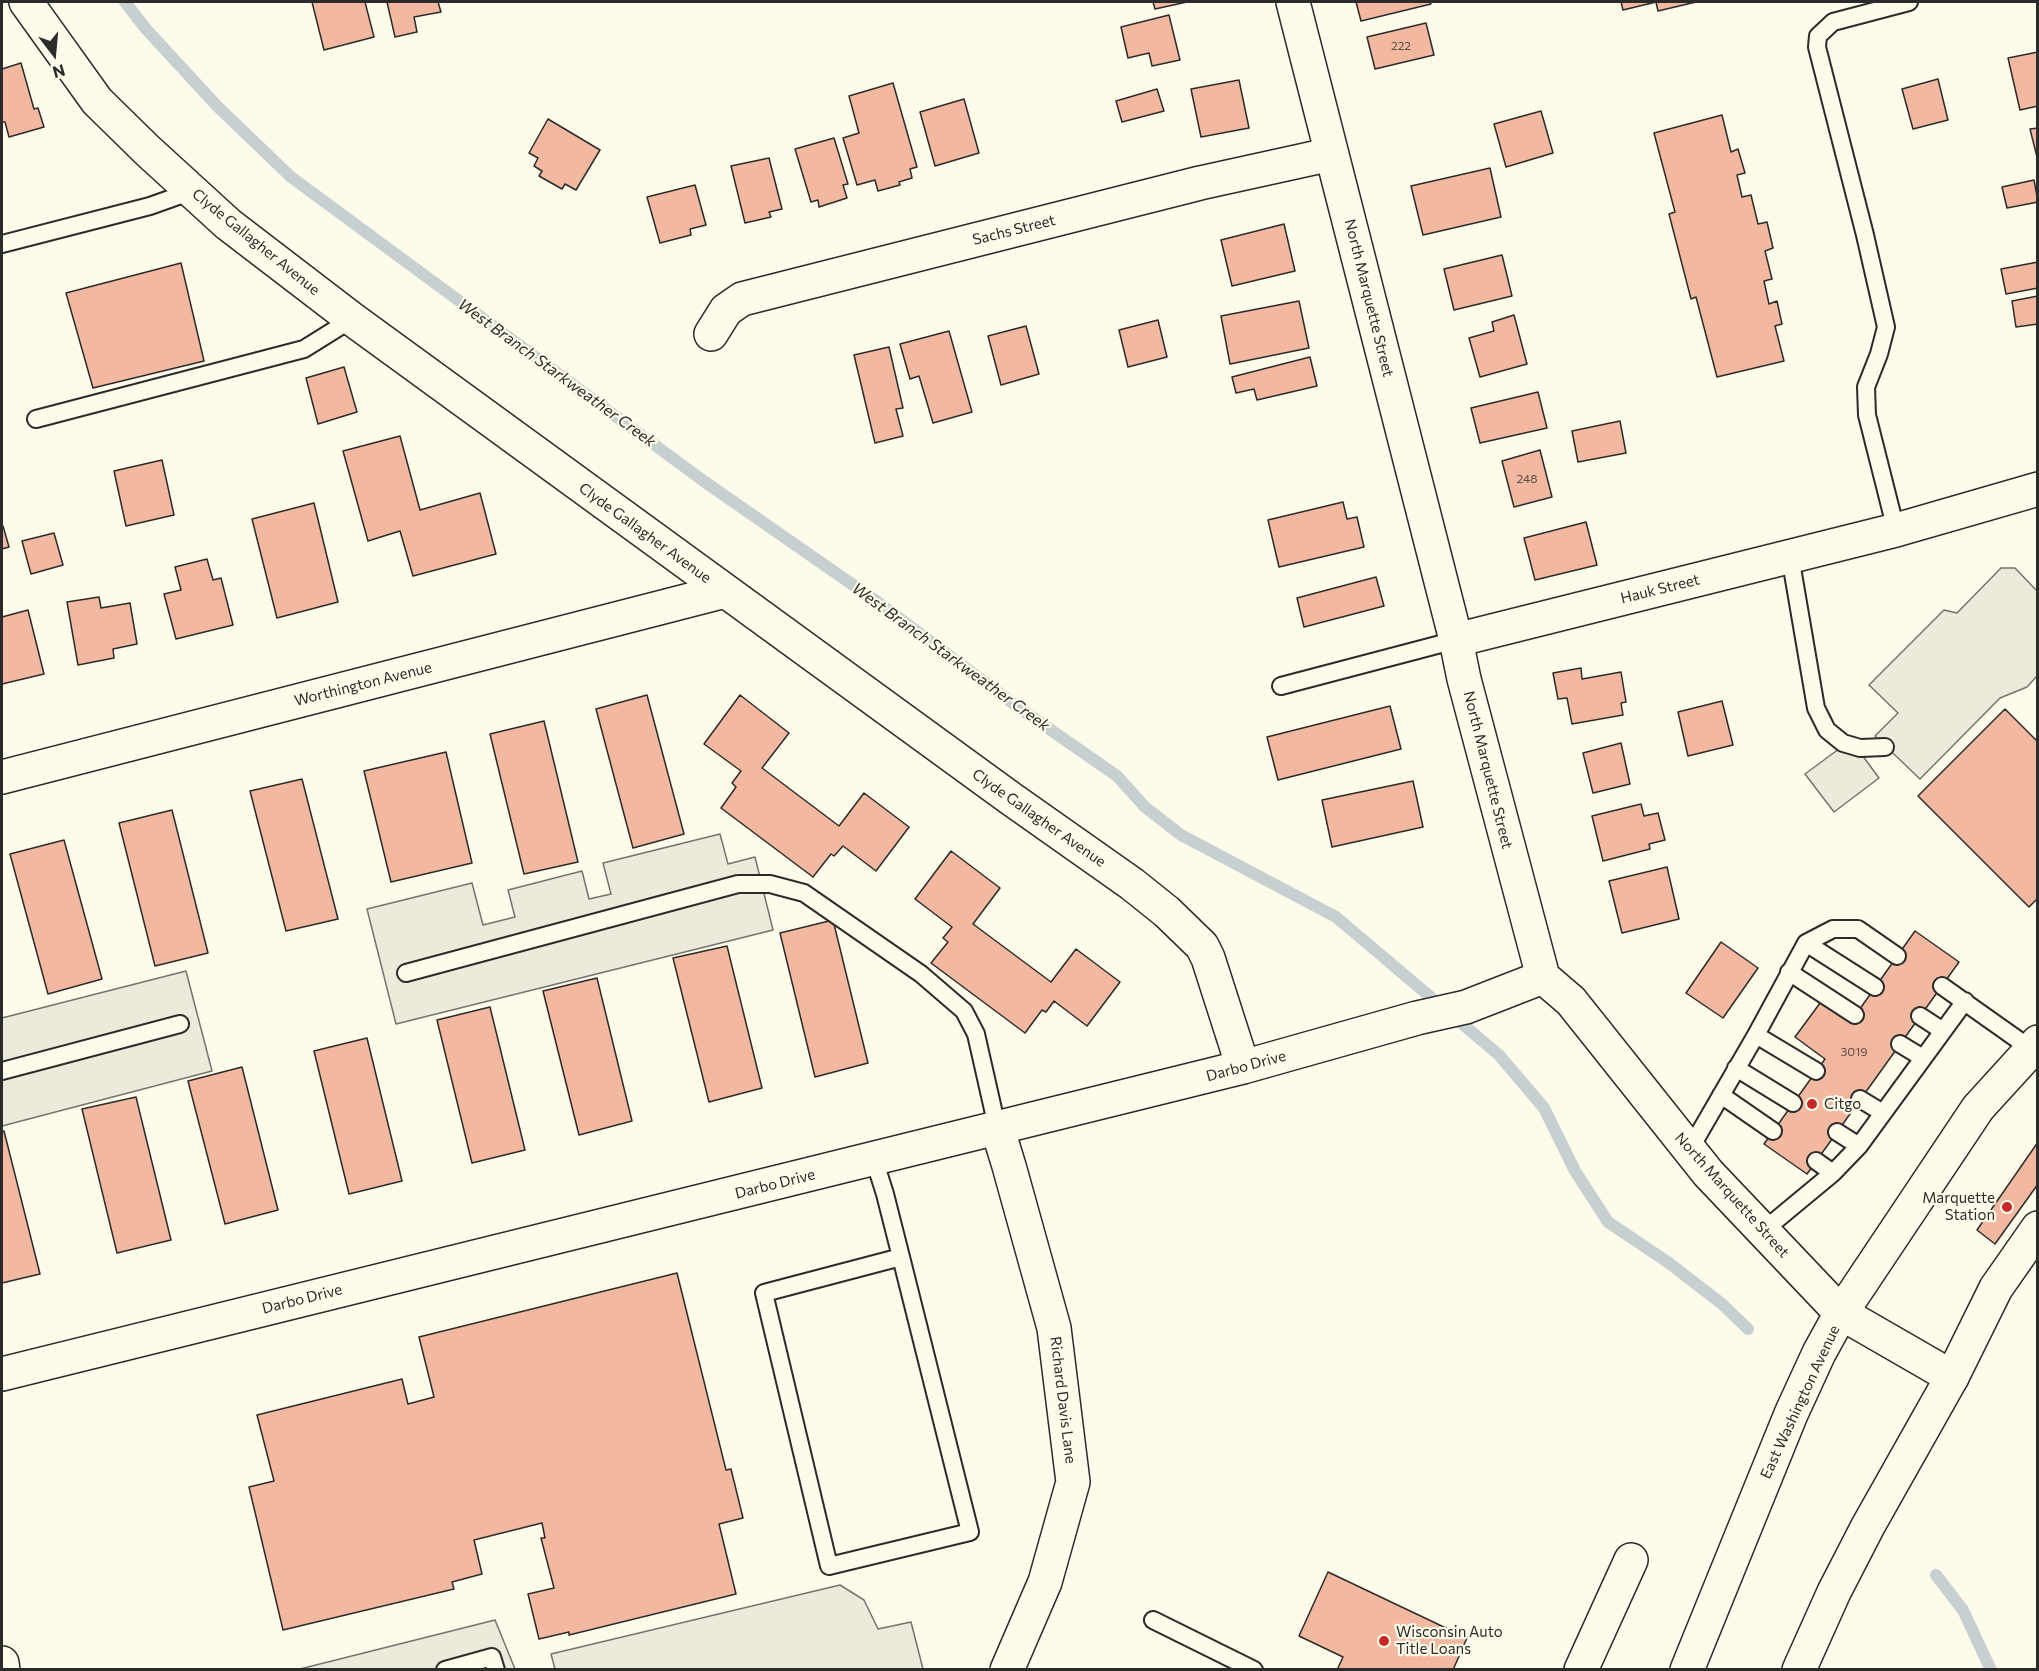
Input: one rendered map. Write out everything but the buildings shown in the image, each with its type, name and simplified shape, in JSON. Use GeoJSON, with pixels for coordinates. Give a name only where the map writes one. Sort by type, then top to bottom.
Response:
{"type":"FeatureCollection","features":[{"type":"Feature","properties":{"kind":"street","name":"Clyde Gallagher Avenue"},"geometry":{"type":"LineString","coordinates":[[26,2],[97,101],[228,224],[352,319],[1167,912],[1202,946],[1208,958],[1243,1067]]}},
{"type":"Feature","properties":{"kind":"street","name":"North Marquette Street"},"geometry":{"type":"LineString","coordinates":[[1293,2],[1470,701],[1543,977],[1571,1001],[1708,1173],[1841,1313],[1952,1377]]}},
{"type":"Feature","properties":{"kind":"street","name":"Sachs Street"},"geometry":{"type":"LineString","coordinates":[[711,334],[726,310],[742,299],[1200,183],[1332,154]]}},
{"type":"Feature","properties":{"kind":"street","name":"Hauk Street"},"geometry":{"type":"LineString","coordinates":[[1456,640],[1896,530],[2037,489]]}},
{"type":"Feature","properties":{"kind":"street","name":"Worthington Avenue"},"geometry":{"type":"LineString","coordinates":[[2,777],[725,591]]}},
{"type":"Feature","properties":{"kind":"street","name":"Darbo Drive"},"geometry":{"type":"LineString","coordinates":[[2,1374],[103,1347],[874,1160],[997,1127],[1243,1067],[1417,1018],[1466,1007],[1543,977]]}},
{"type":"Feature","properties":{"kind":"street","name":"East Washington Avenue"},"geometry":{"type":"LineString","coordinates":[[1687,1670],[1791,1414],[1819,1353],[1841,1313],[1978,1108],[2034,1045]]}},
{"type":"Feature","properties":{"kind":"street","name":"Richard Davis Lane"},"geometry":{"type":"LineString","coordinates":[[997,1127],[1010,1166],[1054,1328],[1073,1482],[1045,1582],[1008,1670]]}},
{"type":"Feature","properties":{"kind":"street"},"geometry":{"type":"LineString","coordinates":[[1799,1670],[1834,1592],[1868,1526],[1952,1377],[1996,1288],[2037,1228]]}},
{"type":"Feature","properties":{"kind":"street"},"geometry":{"type":"LineString","coordinates":[[1581,1670],[1631,1560]]}},
{"type":"Feature","properties":{"kind":"street"},"geometry":{"type":"LineString","coordinates":[[2,1663],[3,1670]]}},
{"type":"Feature","properties":{"kind":"lane"},"geometry":{"type":"LineString","coordinates":[[1896,530],[1867,415],[1866,387],[1880,354],[1886,327],[1817,47],[1818,36],[1833,22],[1909,2]]}},
{"type":"Feature","properties":{"kind":"lane"},"geometry":{"type":"LineString","coordinates":[[2,244],[150,206],[192,190]]}},
{"type":"Feature","properties":{"kind":"lane"},"geometry":{"type":"LineString","coordinates":[[36,419],[304,349],[352,319]]}},
{"type":"Feature","properties":{"kind":"lane"},"geometry":{"type":"LineString","coordinates":[[1790,556],[1816,708],[1827,730],[1843,743],[1860,748],[1885,747]]}},
{"type":"Feature","properties":{"kind":"lane","name":"Hauk Street"},"geometry":{"type":"LineString","coordinates":[[1281,686],[1456,640]]}},
{"type":"Feature","properties":{"kind":"lane"},"geometry":{"type":"LineString","coordinates":[[406,973],[738,884],[770,884],[804,893],[921,974],[964,1011],[976,1034],[997,1127]]}},
{"type":"Feature","properties":{"kind":"lane"},"geometry":{"type":"LineString","coordinates":[[1690,1149],[1806,943],[1833,928],[1858,929],[1897,956]]}},
{"type":"Feature","properties":{"kind":"lane"},"geometry":{"type":"LineString","coordinates":[[1806,943],[1875,987]]}},
{"type":"Feature","properties":{"kind":"lane"},"geometry":{"type":"LineString","coordinates":[[1789,972],[1855,1015]]}},
{"type":"Feature","properties":{"kind":"lane"},"geometry":{"type":"LineString","coordinates":[[1942,986],[2034,1045]]}},
{"type":"Feature","properties":{"kind":"lane"},"geometry":{"type":"LineString","coordinates":[[1763,1231],[1833,1173],[1859,1146],[1965,1001]]}},
{"type":"Feature","properties":{"kind":"lane"},"geometry":{"type":"LineString","coordinates":[[1920,1016],[1943,1031]]}},
{"type":"Feature","properties":{"kind":"lane"},"geometry":{"type":"LineString","coordinates":[[2,1071],[180,1024]]}},
{"type":"Feature","properties":{"kind":"lane"},"geometry":{"type":"LineString","coordinates":[[1756,1035],[1816,1071]]}},
{"type":"Feature","properties":{"kind":"lane"},"geometry":{"type":"LineString","coordinates":[[1900,1044],[1923,1058]]}},
{"type":"Feature","properties":{"kind":"lane"},"geometry":{"type":"LineString","coordinates":[[1736,1068],[1793,1103]]}},
{"type":"Feature","properties":{"kind":"lane"},"geometry":{"type":"LineString","coordinates":[[1721,1095],[1773,1131]]}},
{"type":"Feature","properties":{"kind":"lane"},"geometry":{"type":"LineString","coordinates":[[1860,1099],[1883,1113]]}},
{"type":"Feature","properties":{"kind":"lane"},"geometry":{"type":"LineString","coordinates":[[1837,1132],[1859,1146]]}},
{"type":"Feature","properties":{"kind":"lane"},"geometry":{"type":"LineString","coordinates":[[874,1160],[885,1194],[901,1257],[970,1532],[829,1566],[765,1293],[901,1257]]}},
{"type":"Feature","properties":{"kind":"lane"},"geometry":{"type":"LineString","coordinates":[[1816,1161],[1833,1173]]}},
{"type":"Feature","properties":{"kind":"lane"},"geometry":{"type":"LineString","coordinates":[[1153,1620],[1254,1670]]}},
{"type":"Feature","properties":{"kind":"lane"},"geometry":{"type":"LineString","coordinates":[[445,1670],[492,1657],[496,1670]]}},
{"type":"Feature","properties":{"kind":"shaded area"},"geometry":{"type":"Polygon","coordinates":[[[2001,568],[2015,568],[2037,591],[2037,676],[2027,687],[2000,698],[1920,779],[1875,736],[1898,713],[1869,685],[1944,610],[1957,613],[2001,568]]]}},
{"type":"Feature","properties":{"kind":"shaded area"},"geometry":{"type":"Polygon","coordinates":[[[1851,740],[1879,778],[1834,812],[1805,774],[1851,740]]]}},
{"type":"Feature","properties":{"kind":"shaded area"},"geometry":{"type":"Polygon","coordinates":[[[720,834],[728,864],[755,857],[773,930],[396,1024],[367,909],[472,883],[483,925],[515,917],[508,890],[582,871],[589,899],[611,894],[603,863],[720,834]]]}},
{"type":"Feature","properties":{"kind":"shaded area"},"geometry":{"type":"Polygon","coordinates":[[[186,971],[212,1071],[2,1126],[2,1018],[186,971]]]}},
{"type":"Feature","properties":{"kind":"shaded area"},"geometry":{"type":"Polygon","coordinates":[[[840,1585],[864,1600],[878,1629],[911,1622],[923,1669],[555,1669],[551,1654],[840,1585]]]}},
{"type":"Feature","properties":{"kind":"shaded area"},"geometry":{"type":"Polygon","coordinates":[[[495,1620],[515,1669],[296,1670],[495,1620]]]}},
{"type":"Feature","properties":{"kind":"waterway","name":"West Branch Starkweather Creek"},"geometry":{"type":"LineString","coordinates":[[125,2],[146,29],[217,106],[291,177],[705,482],[879,603],[1015,705],[1117,776],[1145,807],[1181,835],[1336,917],[1499,1055],[1544,1108],[1575,1171],[1608,1222],[1669,1263],[1722,1304],[1748,1329]]}},
{"type":"Feature","properties":{"kind":"waterway","name":"West Branch Starkweather Creek"},"geometry":{"type":"LineString","coordinates":[[1936,1575],[1963,1610],[1991,1670]]}},
{"type":"Feature","properties":{"kind":"place","name":"Citgo"},"geometry":{"type":"Point","coordinates":[1812,1104]}},
{"type":"Feature","properties":{"kind":"place","name":"Marquette Station"},"geometry":{"type":"Point","coordinates":[2007,1207]}},
{"type":"Feature","properties":{"kind":"place","name":"Wisconsin Auto Title Loans"},"geometry":{"type":"Point","coordinates":[1384,1641]}}]}
